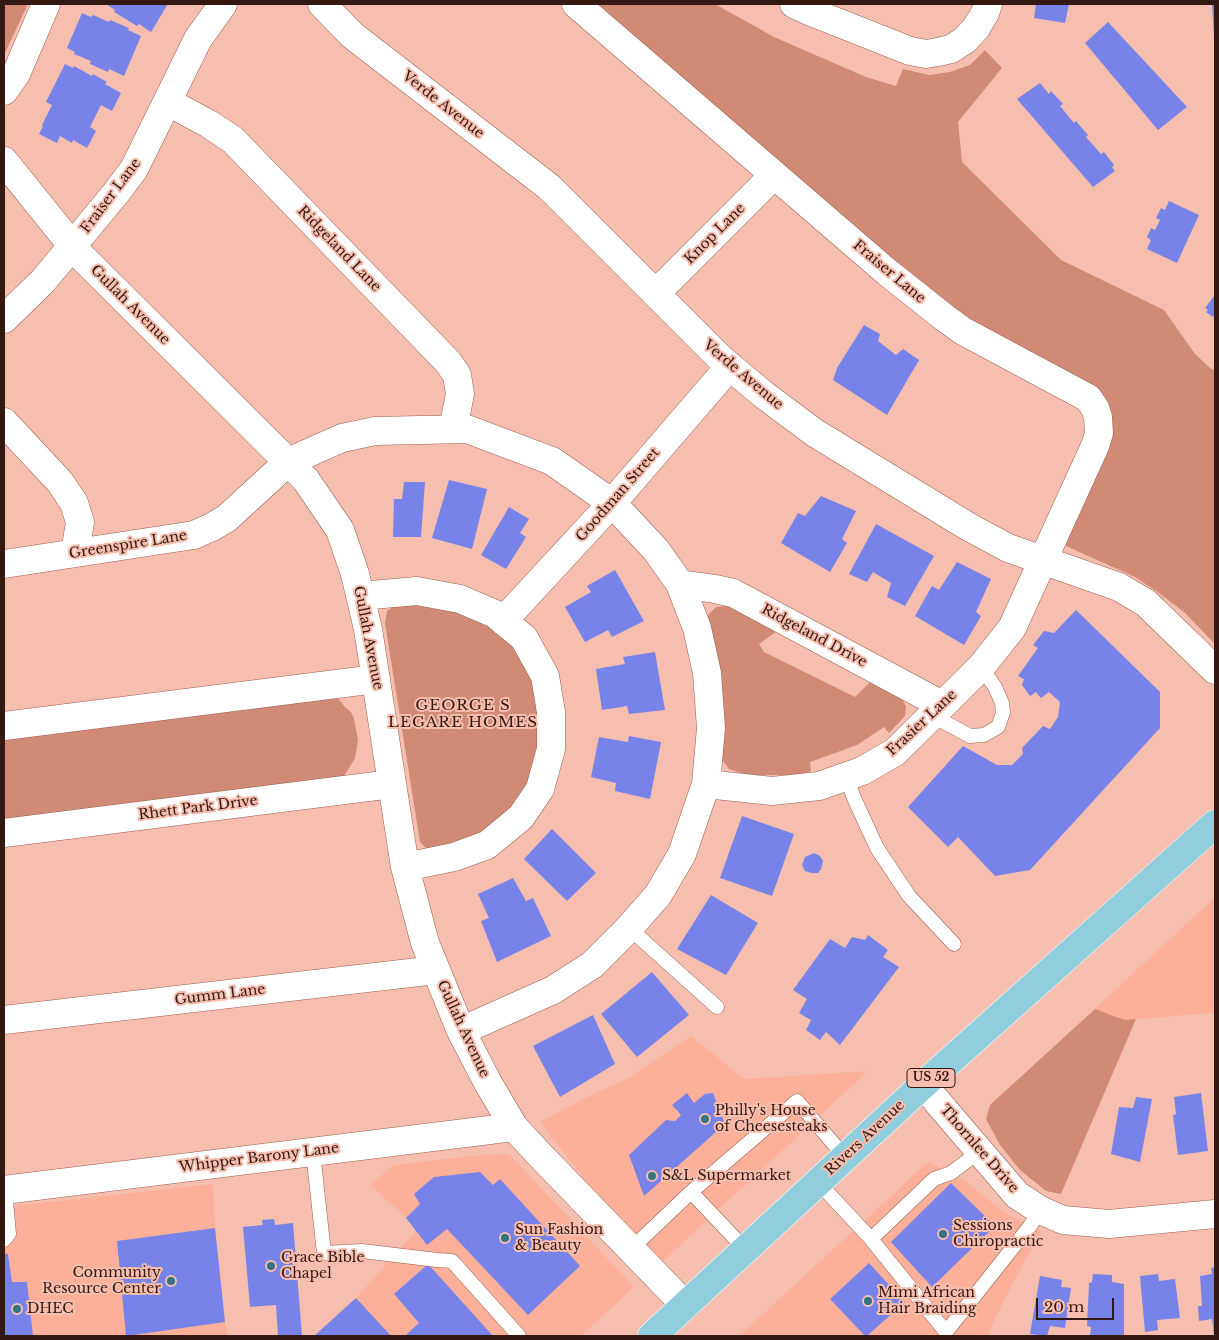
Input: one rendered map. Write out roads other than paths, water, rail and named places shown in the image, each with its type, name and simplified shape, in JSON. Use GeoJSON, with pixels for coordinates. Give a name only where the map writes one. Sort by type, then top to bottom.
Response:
{"type":"FeatureCollection","features":[{"type":"Feature","properties":{"kind":"main road","name":"Rivers Avenue"},"geometry":{"type":"LineString","coordinates":[[652,1336],[923,1085],[1215,824]]}},
{"type":"Feature","properties":{"kind":"street"},"geometry":{"type":"LineString","coordinates":[[4,91],[16,74],[46,4]]}},
{"type":"Feature","properties":{"kind":"street","name":"Fraiser Lane"},"geometry":{"type":"LineString","coordinates":[[4,319],[42,282],[116,194],[134,169],[198,39],[222,4]]}},
{"type":"Feature","properties":{"kind":"street","name":"Verde Avenue"},"geometry":{"type":"LineString","coordinates":[[322,4],[352,35],[549,187],[730,366],[764,395],[815,433],[969,527],[1008,548],[1118,588],[1146,603],[1215,670]]}},
{"type":"Feature","properties":{"kind":"street","name":"Fraiser Lane"},"geometry":{"type":"LineString","coordinates":[[576,4],[887,272],[945,318],[963,330],[1088,398],[1095,408],[1098,417],[1099,433],[1044,560]]}},
{"type":"Feature","properties":{"kind":"street"},"geometry":{"type":"LineString","coordinates":[[794,4],[809,12],[910,51],[926,54],[951,49],[965,40],[986,13],[988,4]]}},
{"type":"Feature","properties":{"kind":"street","name":"Ridgeland Lane"},"geometry":{"type":"LineString","coordinates":[[168,102],[209,124],[233,140],[448,362],[457,375],[460,394],[454,429]]}},
{"type":"Feature","properties":{"kind":"street","name":"Gullah Avenue"},"geometry":{"type":"LineString","coordinates":[[4,161],[78,253],[306,480],[340,530],[356,574],[368,629],[405,867],[425,942],[461,1031],[514,1127],[685,1305]]}},
{"type":"Feature","properties":{"kind":"street","name":"Knop Lane"},"geometry":{"type":"LineString","coordinates":[[656,293],[774,175]]}},
{"type":"Feature","properties":{"kind":"street","name":"Goodman Street"},"geometry":{"type":"LineString","coordinates":[[503,621],[612,504],[730,366]]}},
{"type":"Feature","properties":{"kind":"street"},"geometry":{"type":"LineString","coordinates":[[4,422],[60,482],[74,502],[80,522],[74,553]]}},
{"type":"Feature","properties":{"kind":"street","name":"Greenspire Lane"},"geometry":{"type":"LineString","coordinates":[[4,564],[194,535],[227,518],[288,462],[342,438],[375,431],[467,429],[552,461],[612,504],[656,550],[680,584],[697,628],[707,673],[711,728],[706,784],[682,854],[658,895],[629,928],[592,965],[553,990],[461,1031]]}},
{"type":"Feature","properties":{"kind":"street","name":"Frasier Lane"},"geometry":{"type":"LineString","coordinates":[[706,784],[772,791],[819,786],[862,771],[895,752],[981,666],[1012,628],[1044,560]]}},
{"type":"Feature","properties":{"kind":"street","name":"Ridgeland Drive"},"geometry":{"type":"LineString","coordinates":[[680,584],[733,593],[937,710]]}},
{"type":"Feature","properties":{"kind":"street"},"geometry":{"type":"LineString","coordinates":[[360,596],[417,591],[460,599],[495,614],[524,638],[545,676],[551,712],[552,749],[540,789],[521,817],[487,845],[454,857],[405,867]]}},
{"type":"Feature","properties":{"kind":"street"},"geometry":{"type":"LineString","coordinates":[[4,726],[376,679]]}},
{"type":"Feature","properties":{"kind":"street","name":"Rhett Park Drive"},"geometry":{"type":"LineString","coordinates":[[4,833],[392,784]]}},
{"type":"Feature","properties":{"kind":"street","name":"Gumm Lane"},"geometry":{"type":"LineString","coordinates":[[4,1020],[436,970]]}},
{"type":"Feature","properties":{"kind":"street","name":"Thornlee Drive"},"geometry":{"type":"LineString","coordinates":[[923,1085],[1017,1195],[1040,1210],[1063,1220],[1109,1224],[1215,1214]]}},
{"type":"Feature","properties":{"kind":"street","name":"Whipper Barony Lane"},"geometry":{"type":"LineString","coordinates":[[4,1190],[514,1127]]}},
{"type":"Feature","properties":{"kind":"lane"},"geometry":{"type":"LineString","coordinates":[[937,710],[970,736],[984,735],[998,727],[1003,713],[1002,703],[981,666]]}},
{"type":"Feature","properties":{"kind":"lane"},"geometry":{"type":"LineString","coordinates":[[846,777],[877,848],[909,896],[954,944]]}},
{"type":"Feature","properties":{"kind":"lane"},"geometry":{"type":"LineString","coordinates":[[629,928],[717,1007]]}},
{"type":"Feature","properties":{"kind":"lane"},"geometry":{"type":"LineString","coordinates":[[631,1249],[692,1192],[796,1101],[845,1157]]}},
{"type":"Feature","properties":{"kind":"lane"},"geometry":{"type":"LineString","coordinates":[[871,1240],[934,1179],[951,1173],[980,1151]]}},
{"type":"Feature","properties":{"kind":"lane"},"geometry":{"type":"LineString","coordinates":[[313,1152],[324,1253],[362,1250],[437,1260],[452,1260],[519,1336]]}},
{"type":"Feature","properties":{"kind":"lane"},"geometry":{"type":"LineString","coordinates":[[818,1182],[871,1240],[946,1332],[1030,1226],[1040,1210]]}},
{"type":"Feature","properties":{"kind":"lane"},"geometry":{"type":"LineString","coordinates":[[4,1190],[9,1234],[4,1240]]}},
{"type":"Feature","properties":{"kind":"lane"},"geometry":{"type":"LineString","coordinates":[[692,1192],[745,1250]]}},
{"type":"Feature","properties":{"kind":"place","name":"Philly's House of Cheesesteaks"},"geometry":{"type":"Point","coordinates":[705,1119]}},
{"type":"Feature","properties":{"kind":"place","name":"S&L Supermarket"},"geometry":{"type":"Point","coordinates":[652,1176]}},
{"type":"Feature","properties":{"kind":"place","name":"Sessions Chiropractic"},"geometry":{"type":"Point","coordinates":[943,1234]}},
{"type":"Feature","properties":{"kind":"place","name":"Sun Fashion & Beauty"},"geometry":{"type":"Point","coordinates":[505,1238]}},
{"type":"Feature","properties":{"kind":"place","name":"Grace Bible Chapel"},"geometry":{"type":"Point","coordinates":[271,1266]}},
{"type":"Feature","properties":{"kind":"place","name":"Community Resource Center"},"geometry":{"type":"Point","coordinates":[171,1281]}},
{"type":"Feature","properties":{"kind":"place","name":"Mimi African Hair Braiding"},"geometry":{"type":"Point","coordinates":[868,1301]}},
{"type":"Feature","properties":{"kind":"place","name":"DHEC"},"geometry":{"type":"Point","coordinates":[17,1309]}},
{"type":"Feature","properties":{"kind":"district","name":"GEORGE S LEGARE HOMES"},"geometry":{"type":"Point","coordinates":[463,714]}}]}
